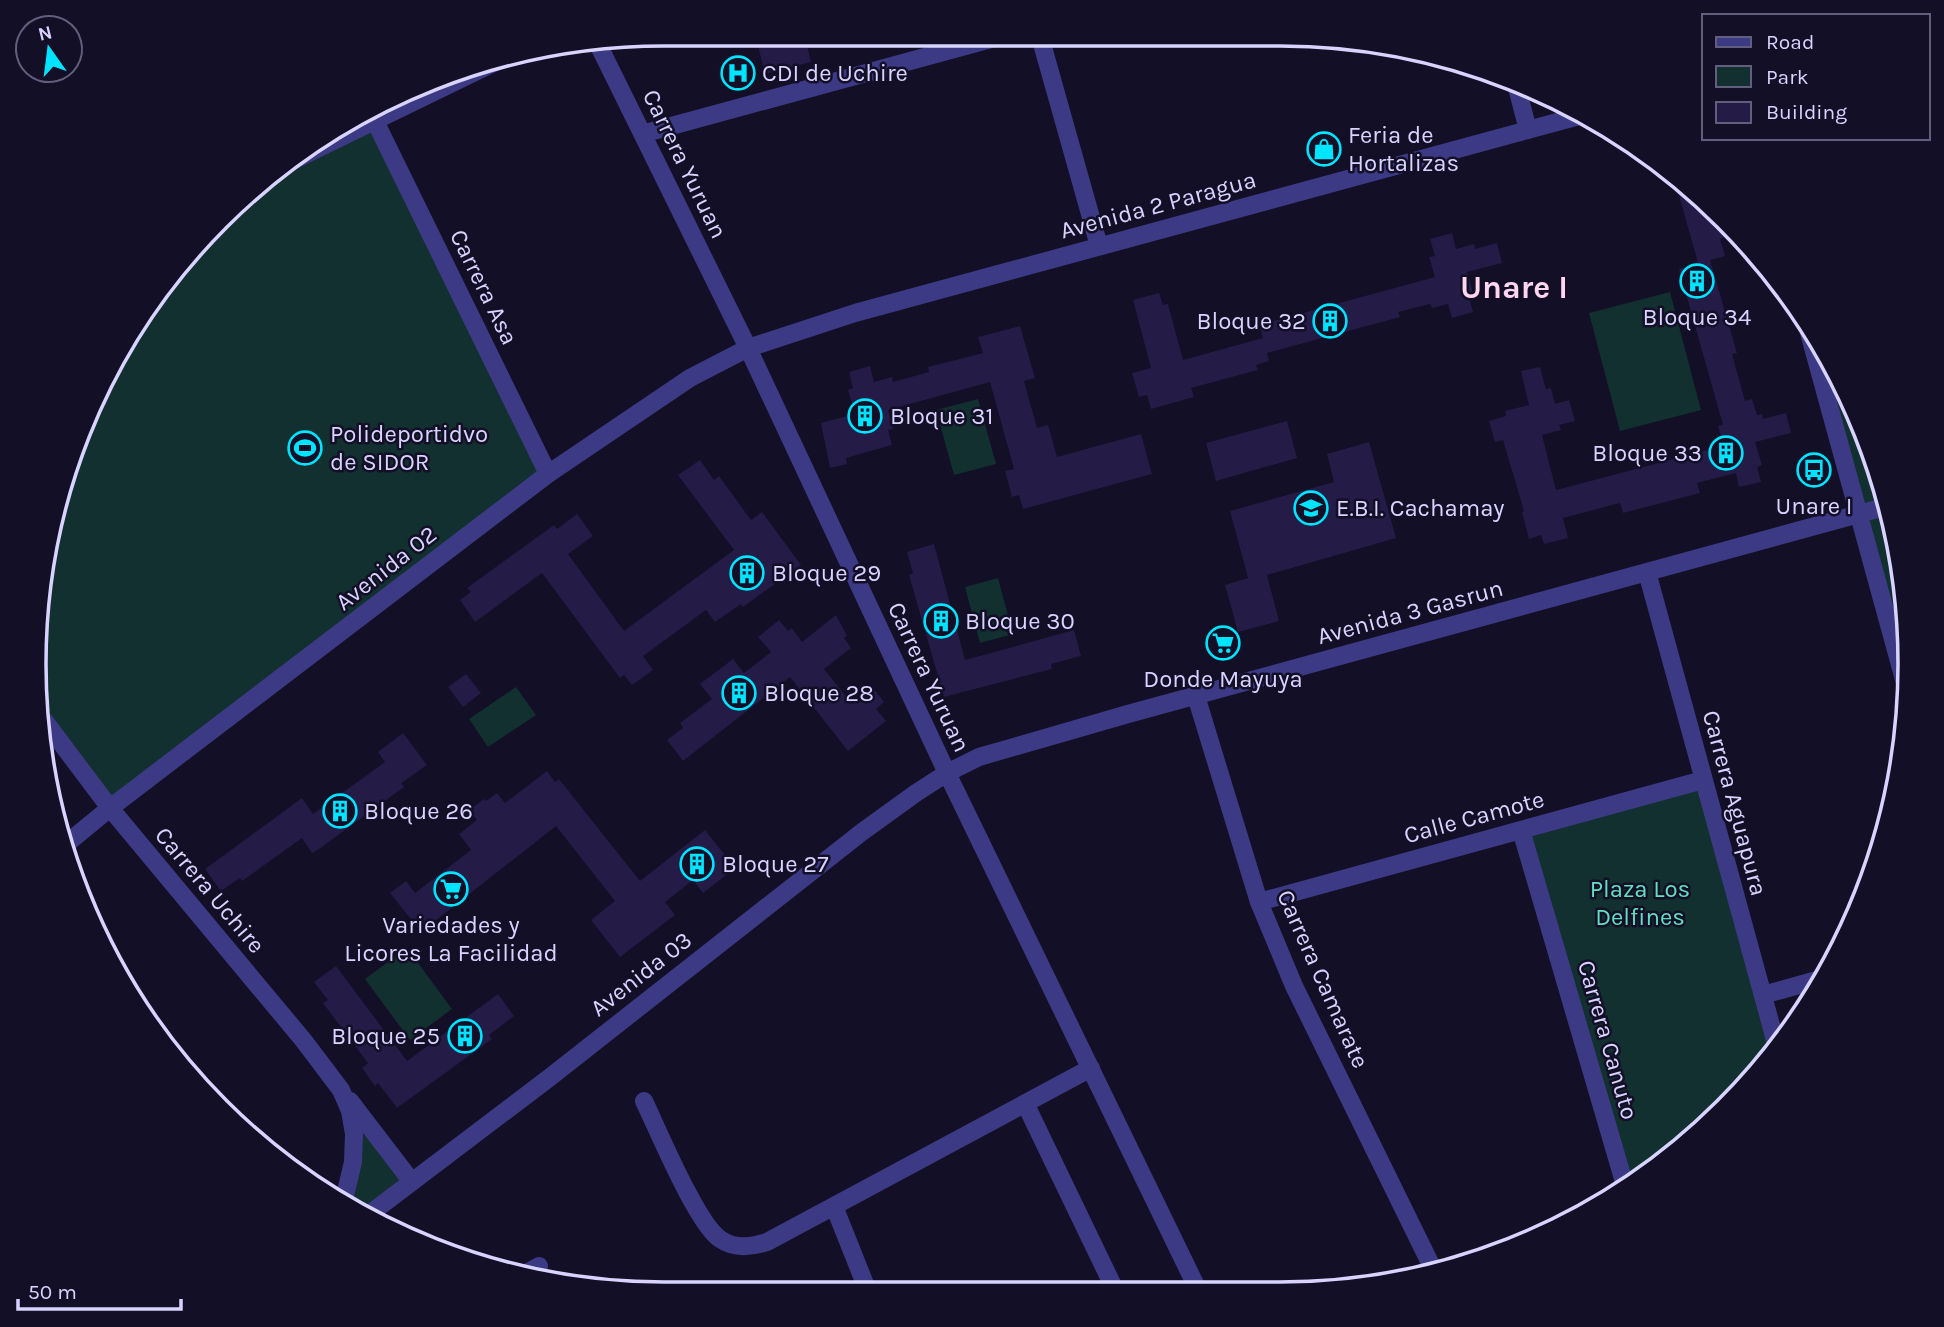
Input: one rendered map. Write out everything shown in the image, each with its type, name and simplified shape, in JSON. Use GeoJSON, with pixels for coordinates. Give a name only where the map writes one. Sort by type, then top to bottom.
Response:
{"type":"FeatureCollection","features":[{"type":"Feature","properties":{"kind":"street"},"geometry":{"type":"LineString","coordinates":[[642,134],[965,46]]}},
{"type":"Feature","properties":{"kind":"street"},"geometry":{"type":"LineString","coordinates":[[1043,46],[1099,246]]}},
{"type":"Feature","properties":{"kind":"street","name":"Carrera Yuruan"},"geometry":{"type":"LineString","coordinates":[[601,49],[748,348],[947,773],[1194,1282]]}},
{"type":"Feature","properties":{"kind":"street"},"geometry":{"type":"LineString","coordinates":[[335,140],[454,82]]}},
{"type":"Feature","properties":{"kind":"street"},"geometry":{"type":"LineString","coordinates":[[1519,94],[1528,130]]}},
{"type":"Feature","properties":{"kind":"street","name":"Avenida 2 Paragua"},"geometry":{"type":"LineString","coordinates":[[748,348],[855,313],[1571,118]]}},
{"type":"Feature","properties":{"kind":"street","name":"Carrera Asa"},"geometry":{"type":"LineString","coordinates":[[375,121],[548,474]]}},
{"type":"Feature","properties":{"kind":"street","name":"Avenida 02"},"geometry":{"type":"LineString","coordinates":[[72,840],[548,474],[690,378],[748,348]]}},
{"type":"Feature","properties":{"kind":"street"},"geometry":{"type":"LineString","coordinates":[[1813,350],[1898,657]]}},
{"type":"Feature","properties":{"kind":"street","name":"Avenida 3 Gasrun"},"geometry":{"type":"LineString","coordinates":[[947,773],[979,757],[1011,746],[1878,509]]}},
{"type":"Feature","properties":{"kind":"street","name":"Carrera Aguapura"},"geometry":{"type":"LineString","coordinates":[[1647,572],[1774,1036]]}},
{"type":"Feature","properties":{"kind":"street","name":"Carrera Camarate"},"geometry":{"type":"LineString","coordinates":[[1196,696],[1259,902],[1294,986],[1430,1263]]}},
{"type":"Feature","properties":{"kind":"street","name":"Carrera Uchire"},"geometry":{"type":"LineString","coordinates":[[49,727],[110,808],[304,1041],[412,1182]]}},
{"type":"Feature","properties":{"kind":"street","name":"Avenida 03"},"geometry":{"type":"LineString","coordinates":[[375,1210],[549,1078],[862,832],[947,773]]}},
{"type":"Feature","properties":{"kind":"street","name":"Calle Camote"},"geometry":{"type":"LineString","coordinates":[[1259,902],[1703,780]]}},
{"type":"Feature","properties":{"kind":"street","name":"Carrera Canuto"},"geometry":{"type":"LineString","coordinates":[[1521,830],[1623,1178]]}},
{"type":"Feature","properties":{"kind":"street"},"geometry":{"type":"LineString","coordinates":[[1763,995],[1810,982]]}},
{"type":"Feature","properties":{"kind":"street"},"geometry":{"type":"LineString","coordinates":[[645,1101],[702,1217],[718,1238],[735,1245],[756,1246],[1091,1068]]}},
{"type":"Feature","properties":{"kind":"street","name":"Carrera Uchire"},"geometry":{"type":"LineString","coordinates":[[341,1090],[350,1111],[354,1134],[353,1162],[345,1193]]}},
{"type":"Feature","properties":{"kind":"street"},"geometry":{"type":"LineString","coordinates":[[1025,1103],[1111,1282]]}},
{"type":"Feature","properties":{"kind":"street"},"geometry":{"type":"LineString","coordinates":[[834,1206],[864,1282]]}},
{"type":"Feature","properties":{"kind":"street"},"geometry":{"type":"LineString","coordinates":[[535,1268],[539,1266]]}},
{"type":"Feature","properties":{"kind":"green space","name":"Polideportidvo de SIDOR"},"geometry":{"type":"Polygon","coordinates":[[[375,121],[548,474],[114,808],[49,723],[46,664],[51,583],[57,543],[78,465],[109,390],[128,354],[173,287],[199,256],[256,199],[287,173],[335,140],[375,121]]]}},
{"type":"Feature","properties":{"kind":"green space"},"geometry":{"type":"Polygon","coordinates":[[[1670,292],[1701,410],[1620,431],[1589,313],[1670,292]]]}},
{"type":"Feature","properties":{"kind":"green space"},"geometry":{"type":"Polygon","coordinates":[[[1816,355],[1851,427],[1877,504],[1893,583],[1898,656],[1816,355]]]}},
{"type":"Feature","properties":{"kind":"green space"},"geometry":{"type":"Polygon","coordinates":[[[978,399],[996,464],[954,475],[936,410],[978,399]]]}},
{"type":"Feature","properties":{"kind":"green space"},"geometry":{"type":"Polygon","coordinates":[[[998,578],[1013,634],[980,643],[965,587],[998,578]]]}},
{"type":"Feature","properties":{"kind":"green space"},"geometry":{"type":"Polygon","coordinates":[[[516,687],[536,715],[488,747],[469,719],[516,687]]]}},
{"type":"Feature","properties":{"kind":"green space","name":"Plaza Los Delfines"},"geometry":{"type":"Polygon","coordinates":[[[1703,780],[1774,1036],[1745,1071],[1688,1128],[1623,1178],[1521,830],[1703,780]]]}},
{"type":"Feature","properties":{"kind":"green space"},"geometry":{"type":"Polygon","coordinates":[[[407,948],[452,1009],[410,1040],[365,979],[407,948]]]}},
{"type":"Feature","properties":{"kind":"green space"},"geometry":{"type":"Polygon","coordinates":[[[350,1111],[412,1182],[375,1210],[344,1192],[350,1111]]]}},
{"type":"Feature","properties":{"kind":"building"},"geometry":{"type":"Polygon","coordinates":[[[758,46],[807,46],[811,62],[765,74],[758,46]]]}},
{"type":"Feature","properties":{"kind":"building","name":"Bloque 33"},"geometry":{"type":"Polygon","coordinates":[[[1678,190],[1723,233],[1724,237],[1720,239],[1725,256],[1710,260],[1737,353],[1732,354],[1745,401],[1752,399],[1757,415],[1762,414],[1763,419],[1786,413],[1791,433],[1755,442],[1762,465],[1757,467],[1761,482],[1739,487],[1736,473],[1697,483],[1700,493],[1623,513],[1620,503],[1563,518],[1568,538],[1544,544],[1541,535],[1529,539],[1522,512],[1524,511],[1503,440],[1495,442],[1489,421],[1506,416],[1505,411],[1529,405],[1521,371],[1540,367],[1546,389],[1551,388],[1555,404],[1569,400],[1575,421],[1559,425],[1561,430],[1542,435],[1556,490],[1723,446],[1718,426],[1723,425],[1679,269],[1698,263],[1678,190]]]}},
{"type":"Feature","properties":{"kind":"building","name":"Bloque 32"},"geometry":{"type":"Polygon","coordinates":[[[1452,233],[1456,249],[1474,244],[1475,249],[1497,243],[1502,263],[1467,272],[1474,296],[1469,297],[1473,312],[1452,318],[1448,304],[1432,308],[1430,304],[1398,312],[1400,317],[1267,353],[1269,361],[1256,365],[1258,370],[1191,388],[1194,397],[1151,409],[1147,395],[1139,397],[1132,373],[1151,368],[1133,300],[1159,293],[1163,305],[1168,304],[1183,360],[1263,338],[1259,325],[1435,277],[1429,257],[1435,256],[1430,239],[1452,233]]]}},
{"type":"Feature","properties":{"kind":"building","name":"Bloque 31"},"geometry":{"type":"Polygon","coordinates":[[[1020,326],[1035,378],[1024,381],[1037,428],[1048,425],[1057,457],[1141,434],[1152,474],[1023,509],[1019,495],[1012,497],[1005,471],[1014,469],[990,382],[888,410],[893,429],[888,430],[892,445],[846,458],[847,464],[830,468],[821,423],[855,414],[848,390],[853,388],[849,372],[870,366],[874,382],[892,377],[893,382],[929,372],[928,367],[983,353],[978,337],[1020,326]]]}},
{"type":"Feature","properties":{"kind":"building"},"geometry":{"type":"Polygon","coordinates":[[[1287,421],[1297,458],[1216,481],[1206,443],[1287,421]]]}},
{"type":"Feature","properties":{"kind":"building"},"geometry":{"type":"Polygon","coordinates":[[[1369,442],[1396,538],[1267,575],[1279,621],[1238,632],[1225,585],[1248,578],[1230,511],[1334,482],[1327,454],[1369,442]]]}},
{"type":"Feature","properties":{"kind":"building","name":"Bloque 29"},"geometry":{"type":"Polygon","coordinates":[[[700,460],[714,480],[719,476],[751,520],[762,512],[801,565],[743,607],[741,604],[715,622],[706,610],[643,656],[653,670],[632,685],[624,675],[620,678],[542,573],[475,622],[460,600],[471,592],[467,588],[554,525],[557,529],[577,514],[593,536],[568,554],[624,631],[734,550],[678,475],[700,460]]]}},
{"type":"Feature","properties":{"kind":"building","name":"Bloque 30"},"geometry":{"type":"Polygon","coordinates":[[[934,544],[965,660],[1074,630],[1081,656],[1051,664],[1052,669],[944,697],[909,575],[913,573],[907,552],[934,544]]]}},
{"type":"Feature","properties":{"kind":"building","name":"Bloque 28"},"geometry":{"type":"Polygon","coordinates":[[[836,615],[847,636],[844,638],[851,648],[824,669],[852,704],[873,688],[884,702],[876,709],[886,721],[848,751],[790,677],[683,761],[667,740],[683,728],[680,723],[712,699],[700,684],[733,659],[744,673],[771,652],[758,637],[779,620],[788,631],[792,628],[802,642],[836,615]]]}},
{"type":"Feature","properties":{"kind":"building"},"geometry":{"type":"Polygon","coordinates":[[[466,674],[481,693],[463,707],[448,687],[466,674]]]}},
{"type":"Feature","properties":{"kind":"building","name":"Bloque 26"},"geometry":{"type":"Polygon","coordinates":[[[403,733],[427,765],[401,783],[404,787],[312,853],[302,838],[242,881],[240,878],[221,891],[205,869],[302,798],[313,814],[385,762],[378,752],[403,733]]]}},
{"type":"Feature","properties":{"kind":"building","name":"Bloque 27"},"geometry":{"type":"Polygon","coordinates":[[[547,771],[555,782],[559,779],[640,881],[705,830],[735,868],[703,893],[693,880],[665,902],[675,915],[620,957],[591,920],[615,901],[556,826],[421,932],[390,893],[406,881],[415,893],[471,850],[459,834],[477,820],[469,810],[497,793],[505,803],[547,771]]]}},
{"type":"Feature","properties":{"kind":"building","name":"Bloque 25"},"geometry":{"type":"Polygon","coordinates":[[[336,966],[407,1061],[498,994],[514,1016],[489,1035],[492,1039],[397,1108],[378,1083],[375,1086],[362,1068],[368,1063],[323,1003],[328,1000],[314,982],[336,966]]]}},
{"type":"Feature","properties":{"kind":"place","name":"CDI de Uchire"},"geometry":{"type":"Point","coordinates":[738,73]}},
{"type":"Feature","properties":{"kind":"place","name":"Feria de Hortalizas"},"geometry":{"type":"Point","coordinates":[1324,149]}},
{"type":"Feature","properties":{"kind":"place","name":"Bloque 34"},"geometry":{"type":"Point","coordinates":[1697,281]}},
{"type":"Feature","properties":{"kind":"place","name":"Bloque 32"},"geometry":{"type":"Point","coordinates":[1330,321]}},
{"type":"Feature","properties":{"kind":"place","name":"Bloque 31"},"geometry":{"type":"Point","coordinates":[865,416]}},
{"type":"Feature","properties":{"kind":"place","name":"Polideportidvo de SIDOR"},"geometry":{"type":"Point","coordinates":[305,448]}},
{"type":"Feature","properties":{"kind":"place","name":"Bloque 33"},"geometry":{"type":"Point","coordinates":[1726,453]}},
{"type":"Feature","properties":{"kind":"place","name":"Unare I"},"geometry":{"type":"Point","coordinates":[1814,470]}},
{"type":"Feature","properties":{"kind":"place","name":"E.B.I. Cachamay"},"geometry":{"type":"Point","coordinates":[1311,508]}},
{"type":"Feature","properties":{"kind":"place","name":"Bloque 29"},"geometry":{"type":"Point","coordinates":[747,573]}},
{"type":"Feature","properties":{"kind":"place","name":"Bloque 30"},"geometry":{"type":"Point","coordinates":[941,621]}},
{"type":"Feature","properties":{"kind":"place","name":"Donde Mayuya"},"geometry":{"type":"Point","coordinates":[1223,643]}},
{"type":"Feature","properties":{"kind":"place","name":"Bloque 28"},"geometry":{"type":"Point","coordinates":[739,693]}},
{"type":"Feature","properties":{"kind":"place","name":"Bloque 26"},"geometry":{"type":"Point","coordinates":[340,811]}},
{"type":"Feature","properties":{"kind":"place","name":"Bloque 27"},"geometry":{"type":"Point","coordinates":[697,864]}},
{"type":"Feature","properties":{"kind":"place","name":"Variedades y Licores La Facilidad"},"geometry":{"type":"Point","coordinates":[451,889]}},
{"type":"Feature","properties":{"kind":"place","name":"Bloque 25"},"geometry":{"type":"Point","coordinates":[465,1036]}},
{"type":"Feature","properties":{"kind":"district","name":"Unare I"},"geometry":{"type":"Point","coordinates":[1514,287]}}]}
